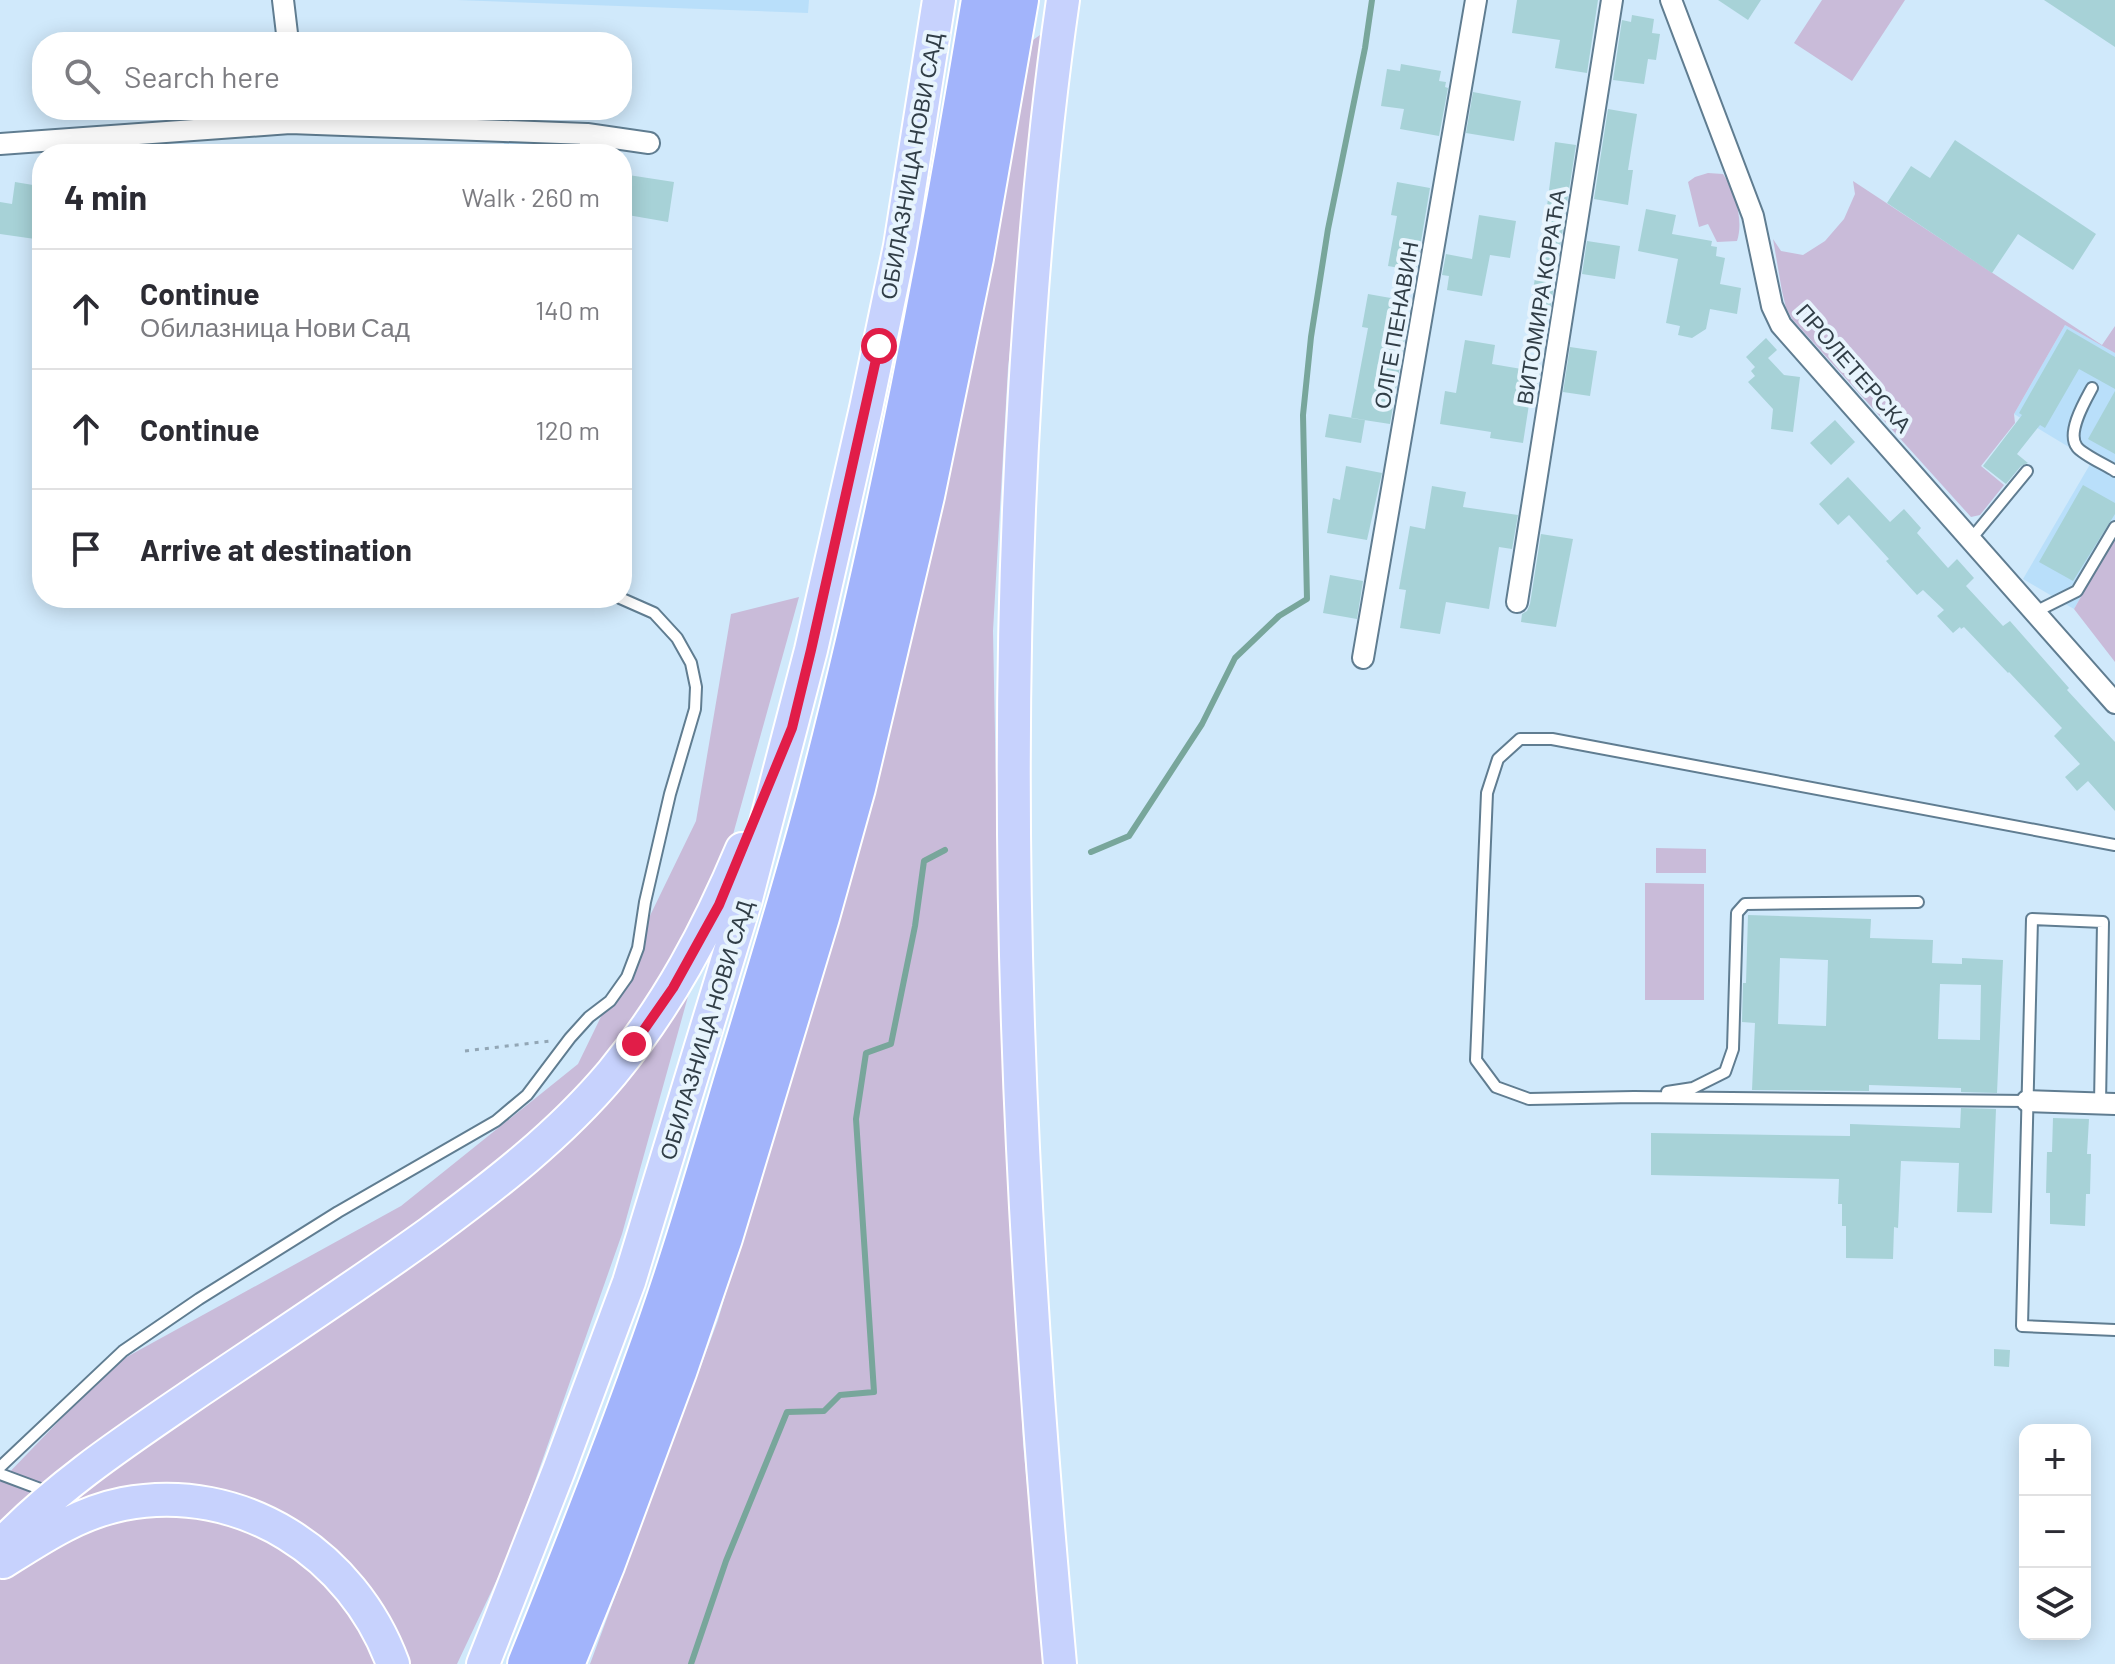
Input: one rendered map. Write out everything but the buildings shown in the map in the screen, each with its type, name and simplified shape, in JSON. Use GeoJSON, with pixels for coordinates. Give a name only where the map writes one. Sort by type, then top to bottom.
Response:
{"type":"FeatureCollection","features":[{"type":"Feature","properties":{"kind":"highway"},"geometry":{"type":"LineString","coordinates":[[527,1664],[633,1392],[674,1273],[787,906],[853,650],[915,365],[981,0]]}},
{"type":"Feature","properties":{"kind":"highway"},"geometry":{"type":"LineString","coordinates":[[565,1664],[667,1402],[723,1238],[856,788],[925,496],[974,258],[1019,0]]}},
{"type":"Feature","properties":{"kind":"main road","name":"ОБИЛАЗНИЦА НОВИ САД"},"geometry":{"type":"LineString","coordinates":[[483,1664],[629,1282],[746,899],[792,728],[900,246],[939,0]]}},
{"type":"Feature","properties":{"kind":"main road"},"geometry":{"type":"LineString","coordinates":[[1060,1664],[1030,1297],[1016,975],[1013,721],[1020,481],[1033,258],[1063,0]]}},
{"type":"Feature","properties":{"kind":"main road"},"geometry":{"type":"LineString","coordinates":[[0,1546],[56,1495],[147,1425],[460,1211],[527,1158],[585,1102],[634,1044],[690,959],[719,905],[792,728]]}},
{"type":"Feature","properties":{"kind":"main road"},"geometry":{"type":"LineString","coordinates":[[0,1564],[48,1533],[100,1510],[124,1504],[175,1501],[230,1510],[258,1518],[279,1529],[326,1562],[363,1604],[393,1664]]}},
{"type":"Feature","properties":{"kind":"street"},"geometry":{"type":"LineString","coordinates":[[283,0],[287,32]]}},
{"type":"Feature","properties":{"kind":"street","name":"ОЛГЕ ПЕНАВИН"},"geometry":{"type":"LineString","coordinates":[[1363,658],[1476,0]]}},
{"type":"Feature","properties":{"kind":"street","name":"ВИТОМИРА КОРАЋА"},"geometry":{"type":"LineString","coordinates":[[1517,602],[1612,0]]}},
{"type":"Feature","properties":{"kind":"street","name":"ПРОЛЕТЕРСКА"},"geometry":{"type":"LineString","coordinates":[[1671,0],[1753,216],[1772,306],[1781,325],[2115,703]]}},
{"type":"Feature","properties":{"kind":"street"},"geometry":{"type":"LineString","coordinates":[[0,144],[249,120]]}},
{"type":"Feature","properties":{"kind":"street"},"geometry":{"type":"LineString","coordinates":[[332,120],[585,144],[649,143]]}},
{"type":"Feature","properties":{"kind":"street"},"geometry":{"type":"LineString","coordinates":[[2027,1101],[2108,1104]]}},
{"type":"Feature","properties":{"kind":"lane"},"geometry":{"type":"LineString","coordinates":[[2092,388],[2079,412],[2074,439],[2077,448],[2115,471]]}},
{"type":"Feature","properties":{"kind":"lane"},"geometry":{"type":"LineString","coordinates":[[1971,539],[2027,471]]}},
{"type":"Feature","properties":{"kind":"lane"},"geometry":{"type":"LineString","coordinates":[[2035,612],[2077,591],[2115,527]]}},
{"type":"Feature","properties":{"kind":"lane"},"geometry":{"type":"LineString","coordinates":[[0,1467],[123,1351],[199,1299],[338,1212],[496,1121],[527,1095],[570,1038],[589,1017],[610,1001],[627,977],[638,948],[645,902],[670,794],[695,709],[696,687],[691,663],[677,638],[654,613],[632,603]]}},
{"type":"Feature","properties":{"kind":"lane"},"geometry":{"type":"LineString","coordinates":[[2027,1101],[1634,1097],[1529,1099],[1496,1087],[1476,1060],[1487,793],[1498,759],[1520,739],[1552,739],[2115,845]]}},
{"type":"Feature","properties":{"kind":"lane"},"geometry":{"type":"LineString","coordinates":[[1634,1097],[1693,1088],[1725,1072],[1733,1049],[1737,913],[1745,904],[1918,902]]}},
{"type":"Feature","properties":{"kind":"lane"},"geometry":{"type":"LineString","coordinates":[[2108,1104],[2103,922],[2032,919],[2022,1326],[2115,1330]]}},
{"type":"Feature","properties":{"kind":"lane"},"geometry":{"type":"LineString","coordinates":[[0,1474],[56,1495]]}},
{"type":"Feature","properties":{"kind":"path"},"geometry":{"type":"LineString","coordinates":[[465,1051],[570,1038]]}},
{"type":"Feature","properties":{"kind":"shaded area"},"geometry":{"type":"Polygon","coordinates":[[[457,0],[809,0],[808,13],[457,0]]]}},
{"type":"Feature","properties":{"kind":"shaded area"},"geometry":{"type":"Polygon","coordinates":[[[1822,0],[1905,0],[1852,81],[1794,43],[1822,0]]]}},
{"type":"Feature","properties":{"kind":"shaded area"},"geometry":{"type":"Polygon","coordinates":[[[1047,30],[1008,368],[993,631],[1003,1023],[1023,1443],[1044,1664],[590,1664],[718,1320],[836,914],[943,496],[1033,40],[1047,30]]]}},
{"type":"Feature","properties":{"kind":"shaded area"},"geometry":{"type":"Polygon","coordinates":[[[506,131],[596,136],[595,144],[504,144],[506,131]]]}},
{"type":"Feature","properties":{"kind":"shaded area"},"geometry":{"type":"Polygon","coordinates":[[[1708,173],[1723,174],[1731,189],[1739,215],[1737,241],[1717,242],[1708,224],[1699,227],[1688,182],[1708,173]]]}},
{"type":"Feature","properties":{"kind":"shaded area"},"geometry":{"type":"Polygon","coordinates":[[[1853,181],[2102,345],[2115,326],[2115,353],[2065,325],[2014,414],[2015,423],[1981,466],[2004,485],[1980,515],[1971,517],[1792,319],[1786,308],[1773,239],[1781,251],[1803,255],[1825,241],[1844,219],[1855,194],[1853,181]]]}},
{"type":"Feature","properties":{"kind":"shaded area"},"geometry":{"type":"Polygon","coordinates":[[[2065,325],[2115,353],[2115,537],[2074,609],[2023,579],[2092,461],[2014,414],[2065,325]]]}},
{"type":"Feature","properties":{"kind":"shaded area"},"geometry":{"type":"Polygon","coordinates":[[[2115,537],[2115,662],[2074,609],[2115,537]]]}},
{"type":"Feature","properties":{"kind":"shaded area"},"geometry":{"type":"Polygon","coordinates":[[[799,597],[622,1234],[510,1552],[457,1664],[0,1664],[0,1482],[114,1364],[401,1206],[578,1064],[696,821],[731,614],[799,597]]]}},
{"type":"Feature","properties":{"kind":"shaded area"},"geometry":{"type":"Polygon","coordinates":[[[1656,848],[1706,849],[1706,873],[1656,873],[1656,848]]]}},
{"type":"Feature","properties":{"kind":"shaded area"},"geometry":{"type":"Polygon","coordinates":[[[1645,883],[1704,884],[1704,1000],[1645,1000],[1645,883]]]}},
{"type":"Feature","properties":{"kind":"waterway"},"geometry":{"type":"LineString","coordinates":[[1091,852],[1129,836],[1202,724],[1235,658],[1279,616],[1307,599],[1303,415],[1311,337],[1328,229],[1372,0]]}},
{"type":"Feature","properties":{"kind":"waterway"},"geometry":{"type":"LineString","coordinates":[[691,1664],[726,1561],[787,1412],[824,1411],[840,1395],[874,1392],[856,1119],[866,1053],[891,1044],[915,926],[924,861],[945,850]]}},
{"type":"Feature","properties":{"kind":"route"},"geometry":{"type":"LineString","coordinates":[[634,1044],[673,988],[719,905],[792,728],[879,346]]}}]}
